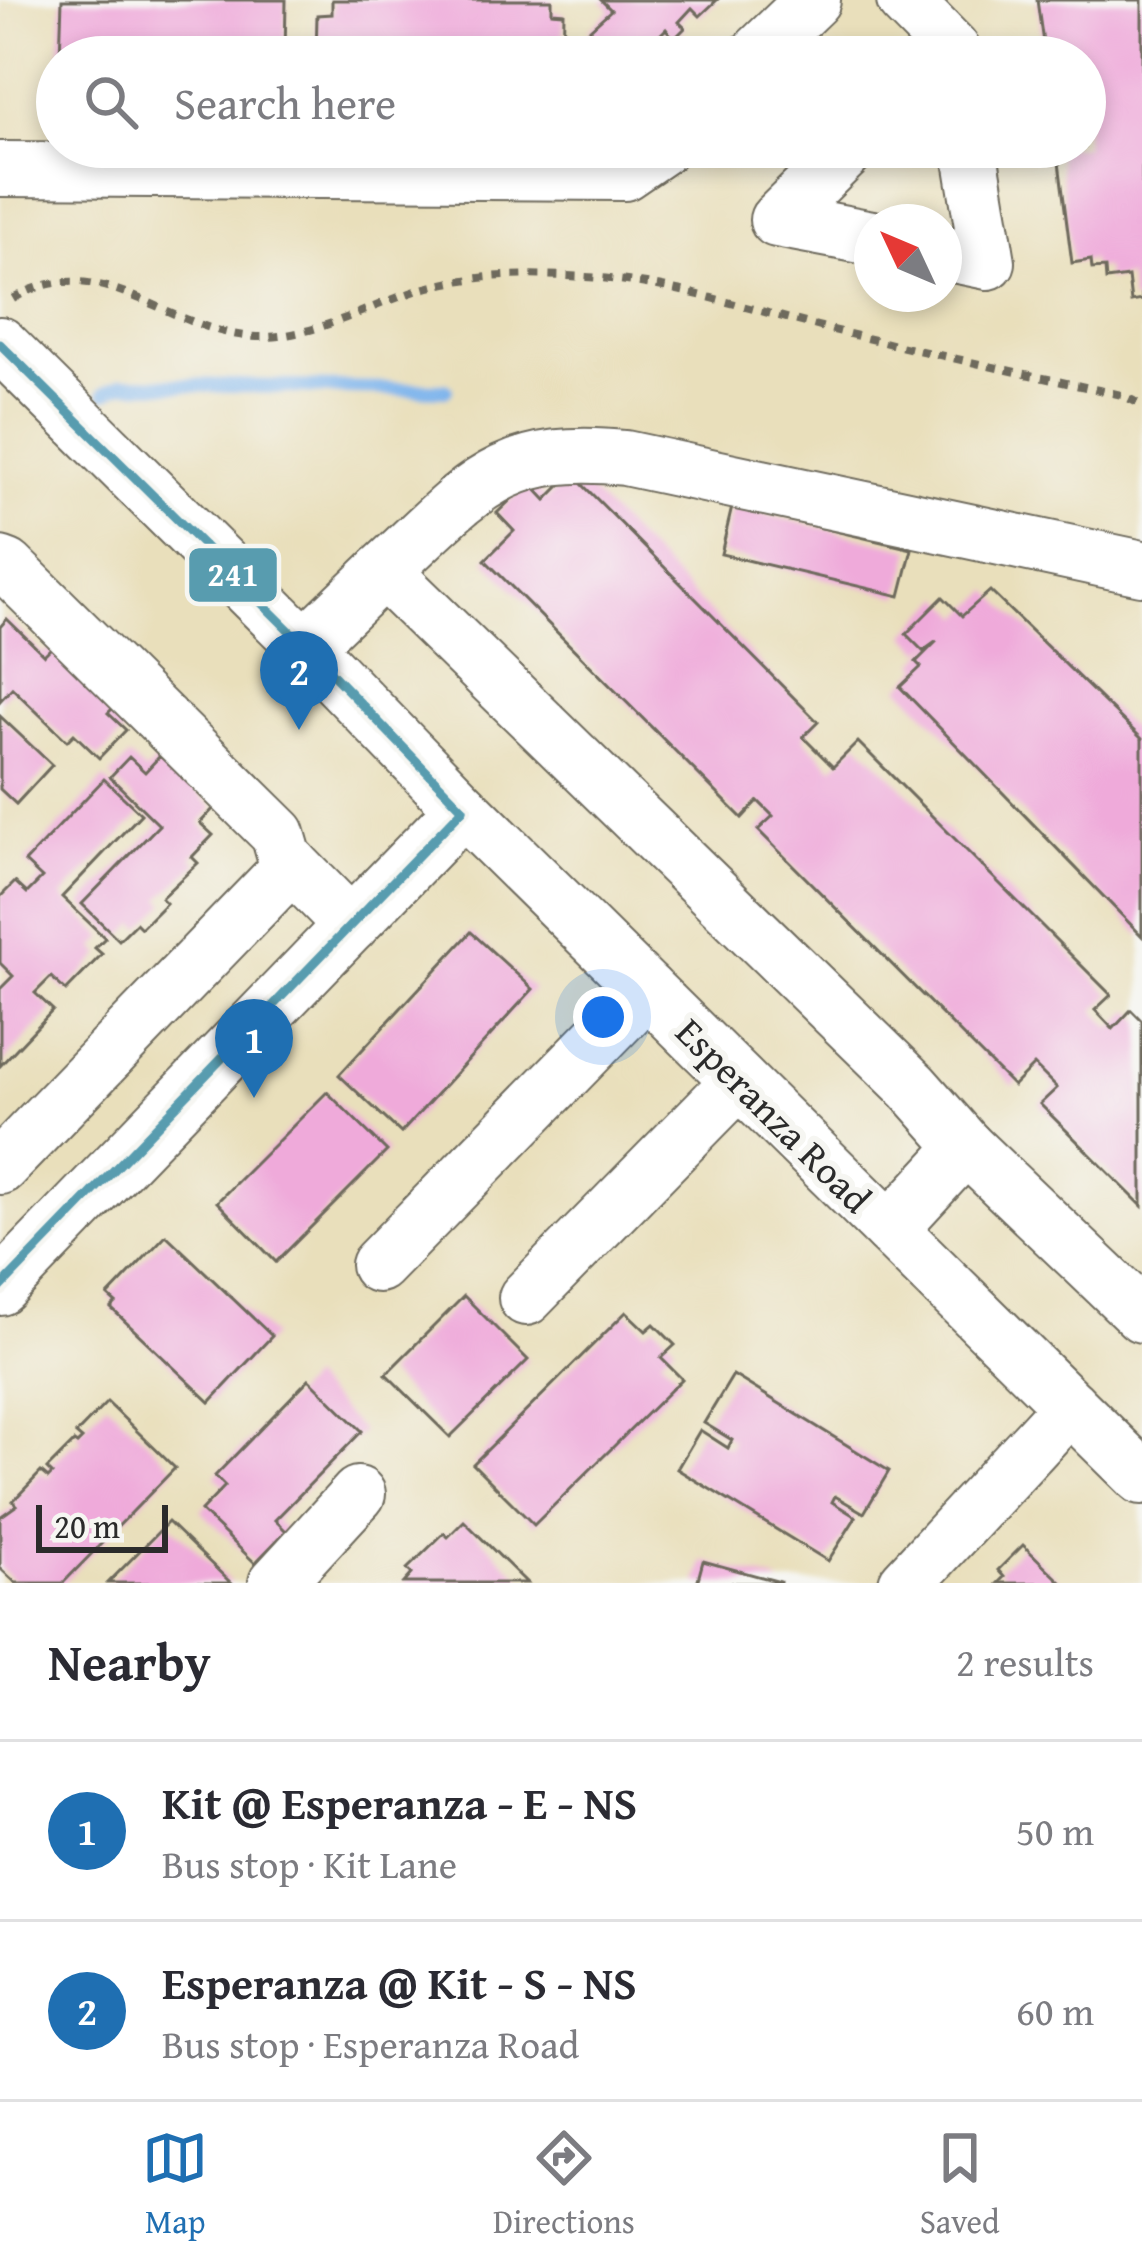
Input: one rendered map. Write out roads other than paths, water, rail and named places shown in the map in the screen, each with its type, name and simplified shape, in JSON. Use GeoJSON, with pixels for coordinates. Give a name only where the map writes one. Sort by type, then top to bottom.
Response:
{"type":"FeatureCollection","features":[{"type":"Feature","properties":{"kind":"street"},"geometry":{"type":"LineString","coordinates":[[776,36],[813,0]]}},
{"type":"Feature","properties":{"kind":"street"},"geometry":{"type":"LineString","coordinates":[[904,0],[935,36]]}},
{"type":"Feature","properties":{"kind":"street"},"geometry":{"type":"LineString","coordinates":[[0,169],[624,173],[633,168]]}},
{"type":"Feature","properties":{"kind":"street"},"geometry":{"type":"LineString","coordinates":[[830,168],[777,220],[854,235]]}},
{"type":"Feature","properties":{"kind":"street"},"geometry":{"type":"LineString","coordinates":[[962,257],[988,262],[972,168]]}},
{"type":"Feature","properties":{"kind":"street","name":"Esperanza Road"},"geometry":{"type":"LineString","coordinates":[[0,344],[463,809],[1142,1478]]}},
{"type":"Feature","properties":{"kind":"street"},"geometry":{"type":"LineString","coordinates":[[305,646],[382,571],[494,475],[522,462],[582,453],[625,458],[1142,568]]}},
{"type":"Feature","properties":{"kind":"street"},"geometry":{"type":"LineString","coordinates":[[0,564],[278,834],[285,858],[351,925]]}},
{"type":"Feature","properties":{"kind":"street"},"geometry":{"type":"LineString","coordinates":[[382,571],[1142,1315]]}},
{"type":"Feature","properties":{"kind":"street"},"geometry":{"type":"LineString","coordinates":[[0,1288],[463,809]]}},
{"type":"Feature","properties":{"kind":"street"},"geometry":{"type":"LineString","coordinates":[[0,1167],[292,866]]}},
{"type":"Feature","properties":{"kind":"street"},"geometry":{"type":"LineString","coordinates":[[378,1265],[647,990]]}},
{"type":"Feature","properties":{"kind":"street"},"geometry":{"type":"LineString","coordinates":[[526,1298],[739,1081]]}},
{"type":"Feature","properties":{"kind":"street"},"geometry":{"type":"LineString","coordinates":[[890,1229],[966,1147]]}},
{"type":"Feature","properties":{"kind":"street"},"geometry":{"type":"LineString","coordinates":[[0,1196],[47,1240]]}},
{"type":"Feature","properties":{"kind":"street"},"geometry":{"type":"LineString","coordinates":[[906,1583],[1070,1406]]}},
{"type":"Feature","properties":{"kind":"street"},"geometry":{"type":"LineString","coordinates":[[276,1583],[358,1494]]}},
{"type":"Feature","properties":{"kind":"waterway"},"geometry":{"type":"LineString","coordinates":[[105,393],[123,384],[446,390]]}},
{"type":"Feature","properties":{"kind":"place","name":"Esperanza @ Kit - S - NS"},"geometry":{"type":"Point","coordinates":[299,730]}},
{"type":"Feature","properties":{"kind":"place","name":"Kit @ Esperanza - E - NS"},"geometry":{"type":"Point","coordinates":[254,1098]}}]}
